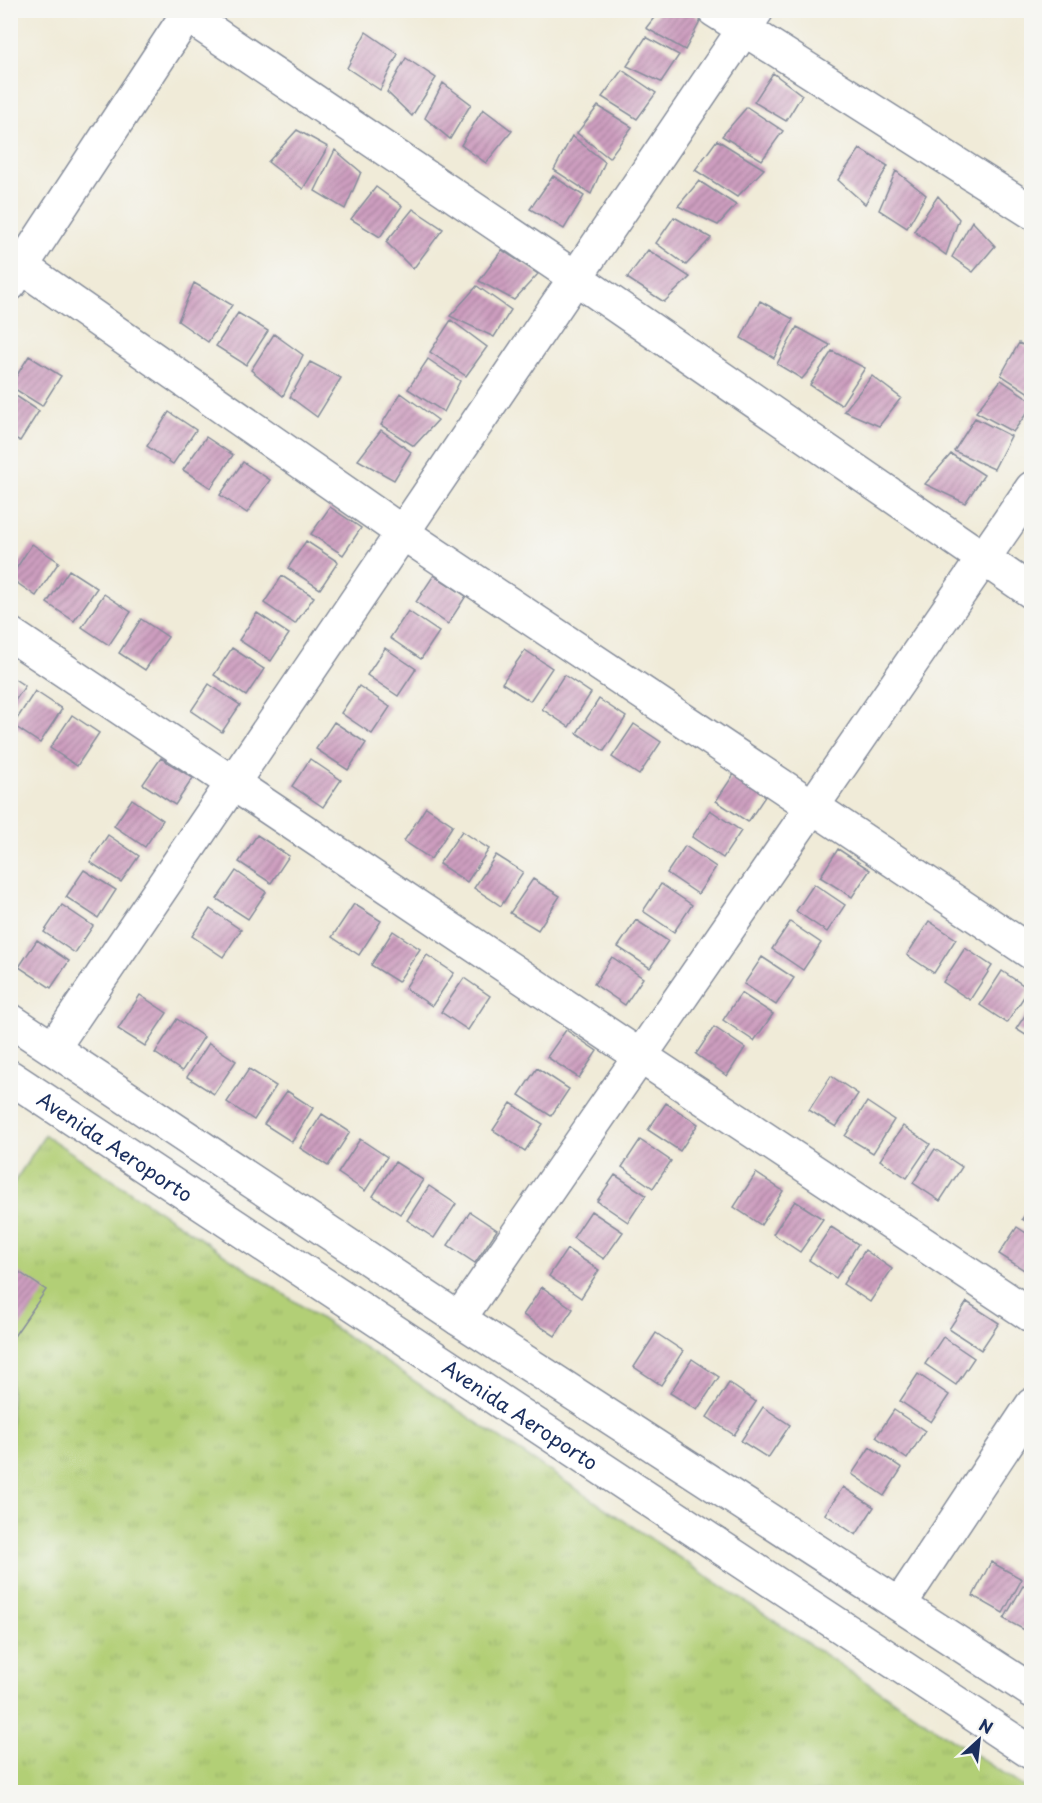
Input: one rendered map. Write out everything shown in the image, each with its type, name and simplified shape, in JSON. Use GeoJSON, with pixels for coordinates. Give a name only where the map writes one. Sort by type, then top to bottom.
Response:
{"type":"FeatureCollection","features":[{"type":"Feature","properties":{"kind":"street"},"geometry":{"type":"LineString","coordinates":[[714,10],[751,20],[1032,212]]}},
{"type":"Feature","properties":{"kind":"street"},"geometry":{"type":"LineString","coordinates":[[1032,592],[188,13],[16,275],[1032,953]]}},
{"type":"Feature","properties":{"kind":"street"},"geometry":{"type":"LineString","coordinates":[[53,1048],[751,20]]}},
{"type":"Feature","properties":{"kind":"street"},"geometry":{"type":"LineString","coordinates":[[459,1319],[1032,488]]}},
{"type":"Feature","properties":{"kind":"street"},"geometry":{"type":"LineString","coordinates":[[10,634],[1032,1316]]}},
{"type":"Feature","properties":{"kind":"street"},"geometry":{"type":"LineString","coordinates":[[10,1020],[459,1319],[1032,1691]]}},
{"type":"Feature","properties":{"kind":"street","name":"Avenida Aeroporto"},"geometry":{"type":"LineString","coordinates":[[10,1077],[1032,1753]]}},
{"type":"Feature","properties":{"kind":"street"},"geometry":{"type":"LineString","coordinates":[[900,1604],[1032,1405]]}},
{"type":"Feature","properties":{"kind":"green space"},"geometry":{"type":"Polygon","coordinates":[[[45,1135],[1031,1792],[11,1792],[11,1187],[45,1135]]]}},
{"type":"Feature","properties":{"kind":"building"},"geometry":{"type":"Polygon","coordinates":[[[660,10],[689,10],[701,20],[685,50],[646,28],[660,10]]]}},
{"type":"Feature","properties":{"kind":"building"},"geometry":{"type":"Polygon","coordinates":[[[366,32],[398,54],[380,90],[347,68],[366,32]]]}},
{"type":"Feature","properties":{"kind":"building"},"geometry":{"type":"Polygon","coordinates":[[[646,37],[679,55],[661,82],[627,66],[646,37]]]}},
{"type":"Feature","properties":{"kind":"building"},"geometry":{"type":"Polygon","coordinates":[[[406,58],[436,78],[412,116],[387,92],[406,58]]]}},
{"type":"Feature","properties":{"kind":"building"},"geometry":{"type":"Polygon","coordinates":[[[622,70],[656,93],[637,119],[602,97],[622,70]]]}},
{"type":"Feature","properties":{"kind":"building"},"geometry":{"type":"Polygon","coordinates":[[[773,73],[802,95],[786,121],[754,102],[773,73]]]}},
{"type":"Feature","properties":{"kind":"building"},"geometry":{"type":"Polygon","coordinates":[[[443,83],[471,104],[450,139],[425,118],[443,83]]]}},
{"type":"Feature","properties":{"kind":"building"},"geometry":{"type":"Polygon","coordinates":[[[598,106],[632,127],[609,158],[577,133],[598,106]]]}},
{"type":"Feature","properties":{"kind":"building"},"geometry":{"type":"Polygon","coordinates":[[[747,107],[783,131],[762,160],[722,136],[747,107]]]}},
{"type":"Feature","properties":{"kind":"building"},"geometry":{"type":"Polygon","coordinates":[[[483,109],[512,131],[486,163],[461,145],[483,109]]]}},
{"type":"Feature","properties":{"kind":"building"},"geometry":{"type":"Polygon","coordinates":[[[297,130],[328,147],[303,189],[268,162],[297,130]]]}},
{"type":"Feature","properties":{"kind":"building"},"geometry":{"type":"Polygon","coordinates":[[[572,136],[605,162],[591,194],[554,170],[572,136]]]}},
{"type":"Feature","properties":{"kind":"building"},"geometry":{"type":"Polygon","coordinates":[[[717,140],[764,169],[737,197],[695,170],[717,140]]]}},
{"type":"Feature","properties":{"kind":"building"},"geometry":{"type":"Polygon","coordinates":[[[860,149],[888,166],[865,204],[838,180],[860,149]]]}},
{"type":"Feature","properties":{"kind":"building"},"geometry":{"type":"Polygon","coordinates":[[[335,150],[361,172],[345,209],[315,191],[335,150]]]}},
{"type":"Feature","properties":{"kind":"building"},"geometry":{"type":"Polygon","coordinates":[[[896,171],[926,195],[907,228],[879,210],[896,171]]]}},
{"type":"Feature","properties":{"kind":"building"},"geometry":{"type":"Polygon","coordinates":[[[553,176],[584,196],[564,229],[530,209],[553,176]]]}},
{"type":"Feature","properties":{"kind":"building"},"geometry":{"type":"Polygon","coordinates":[[[699,181],[736,205],[718,225],[678,206],[699,181]]]}},
{"type":"Feature","properties":{"kind":"building"},"geometry":{"type":"Polygon","coordinates":[[[376,187],[402,206],[380,237],[351,219],[376,187]]]}},
{"type":"Feature","properties":{"kind":"building"},"geometry":{"type":"Polygon","coordinates":[[[938,196],[959,219],[946,255],[914,231],[938,196]]]}},
{"type":"Feature","properties":{"kind":"building"},"geometry":{"type":"Polygon","coordinates":[[[413,209],[443,229],[413,269],[386,242],[413,209]]]}},
{"type":"Feature","properties":{"kind":"building"},"geometry":{"type":"Polygon","coordinates":[[[674,217],[711,238],[686,265],[656,243],[674,217]]]}},
{"type":"Feature","properties":{"kind":"building"},"geometry":{"type":"Polygon","coordinates":[[[972,221],[995,246],[973,272],[952,257],[972,221]]]}},
{"type":"Feature","properties":{"kind":"building"},"geometry":{"type":"Polygon","coordinates":[[[502,250],[538,274],[514,300],[479,281],[502,250]]]}},
{"type":"Feature","properties":{"kind":"building"},"geometry":{"type":"Polygon","coordinates":[[[648,250],[690,277],[664,302],[627,278],[648,250]]]}},
{"type":"Feature","properties":{"kind":"building"},"geometry":{"type":"Polygon","coordinates":[[[194,283],[232,305],[208,342],[178,321],[194,283]]]}},
{"type":"Feature","properties":{"kind":"building"},"geometry":{"type":"Polygon","coordinates":[[[477,286],[511,310],[494,337],[450,316],[477,286]]]}},
{"type":"Feature","properties":{"kind":"building"},"geometry":{"type":"Polygon","coordinates":[[[760,301],[793,319],[774,358],[741,338],[760,301]]]}},
{"type":"Feature","properties":{"kind":"building"},"geometry":{"type":"Polygon","coordinates":[[[238,313],[268,331],[246,365],[216,346],[238,313]]]}},
{"type":"Feature","properties":{"kind":"building"},"geometry":{"type":"Polygon","coordinates":[[[451,320],[487,347],[466,376],[430,352],[451,320]]]}},
{"type":"Feature","properties":{"kind":"building"},"geometry":{"type":"Polygon","coordinates":[[[797,327],[830,345],[802,379],[777,364],[797,327]]]}},
{"type":"Feature","properties":{"kind":"building"},"geometry":{"type":"Polygon","coordinates":[[[274,334],[303,355],[283,396],[251,370],[274,334]]]}},
{"type":"Feature","properties":{"kind":"building"},"geometry":{"type":"Polygon","coordinates":[[[1019,343],[1032,350],[1032,395],[1001,375],[1019,343]]]}},
{"type":"Feature","properties":{"kind":"building"},"geometry":{"type":"Polygon","coordinates":[[[832,351],[865,368],[841,405],[810,385],[832,351]]]}},
{"type":"Feature","properties":{"kind":"building"},"geometry":{"type":"Polygon","coordinates":[[[29,356],[61,376],[42,406],[10,386],[29,356]]]}},
{"type":"Feature","properties":{"kind":"building"},"geometry":{"type":"Polygon","coordinates":[[[428,359],[460,381],[444,412],[408,389],[428,359]]]}},
{"type":"Feature","properties":{"kind":"building"},"geometry":{"type":"Polygon","coordinates":[[[310,362],[341,378],[317,417],[290,397],[310,362]]]}},
{"type":"Feature","properties":{"kind":"building"},"geometry":{"type":"Polygon","coordinates":[[[872,376],[901,398],[879,426],[844,411],[872,376]]]}},
{"type":"Feature","properties":{"kind":"building"},"geometry":{"type":"Polygon","coordinates":[[[1001,380],[1032,401],[1032,406],[1013,432],[976,412],[1001,380]]]}},
{"type":"Feature","properties":{"kind":"building"},"geometry":{"type":"Polygon","coordinates":[[[10,392],[39,411],[20,441],[10,435],[10,392]]]}},
{"type":"Feature","properties":{"kind":"building"},"geometry":{"type":"Polygon","coordinates":[[[401,393],[438,420],[414,446],[381,425],[401,393]]]}},
{"type":"Feature","properties":{"kind":"building"},"geometry":{"type":"Polygon","coordinates":[[[169,412],[196,430],[173,464],[147,446],[169,412]]]}},
{"type":"Feature","properties":{"kind":"building"},"geometry":{"type":"Polygon","coordinates":[[[975,418],[1011,436],[994,469],[954,451],[975,418]]]}},
{"type":"Feature","properties":{"kind":"building"},"geometry":{"type":"Polygon","coordinates":[[[381,430],[411,452],[394,480],[358,460],[381,430]]]}},
{"type":"Feature","properties":{"kind":"building"},"geometry":{"type":"Polygon","coordinates":[[[206,437],[233,455],[211,488],[183,470],[206,437]]]}},
{"type":"Feature","properties":{"kind":"building"},"geometry":{"type":"Polygon","coordinates":[[[951,454],[984,475],[965,503],[925,484],[951,454]]]}},
{"type":"Feature","properties":{"kind":"building"},"geometry":{"type":"Polygon","coordinates":[[[243,462],[270,480],[247,513],[220,495],[243,462]]]}},
{"type":"Feature","properties":{"kind":"building"},"geometry":{"type":"Polygon","coordinates":[[[330,507],[361,528],[343,555],[311,534],[330,507]]]}},
{"type":"Feature","properties":{"kind":"building"},"geometry":{"type":"Polygon","coordinates":[[[306,541],[338,562],[320,589],[288,568],[306,541]]]}},
{"type":"Feature","properties":{"kind":"building"},"geometry":{"type":"Polygon","coordinates":[[[32,544],[59,562],[36,596],[10,578],[32,544]]]}},
{"type":"Feature","properties":{"kind":"building"},"geometry":{"type":"Polygon","coordinates":[[[69,570],[97,588],[74,621],[47,603],[69,570]]]}},
{"type":"Feature","properties":{"kind":"building"},"geometry":{"type":"Polygon","coordinates":[[[434,575],[466,596],[448,624],[416,602],[434,575]]]}},
{"type":"Feature","properties":{"kind":"building"},"geometry":{"type":"Polygon","coordinates":[[[282,576],[314,597],[295,624],[264,603],[282,576]]]}},
{"type":"Feature","properties":{"kind":"building"},"geometry":{"type":"Polygon","coordinates":[[[104,594],[131,612],[109,645],[82,627],[104,594]]]}},
{"type":"Feature","properties":{"kind":"building"},"geometry":{"type":"Polygon","coordinates":[[[408,611],[439,632],[421,659],[390,638],[408,611]]]}},
{"type":"Feature","properties":{"kind":"building"},"geometry":{"type":"Polygon","coordinates":[[[257,613],[289,634],[271,661],[239,640],[257,613]]]}},
{"type":"Feature","properties":{"kind":"building"},"geometry":{"type":"Polygon","coordinates":[[[141,619],[168,637],[145,670],[119,653],[141,619]]]}},
{"type":"Feature","properties":{"kind":"building"},"geometry":{"type":"Polygon","coordinates":[[[232,648],[264,669],[246,696],[214,675],[232,648]]]}},
{"type":"Feature","properties":{"kind":"building"},"geometry":{"type":"Polygon","coordinates":[[[385,648],[416,669],[398,696],[367,675],[385,648]]]}},
{"type":"Feature","properties":{"kind":"building"},"geometry":{"type":"Polygon","coordinates":[[[525,650],[552,668],[530,701],[502,683],[525,650]]]}},
{"type":"Feature","properties":{"kind":"building"},"geometry":{"type":"Polygon","coordinates":[[[564,675],[591,693],[569,727],[542,709],[564,675]]]}},
{"type":"Feature","properties":{"kind":"building"},"geometry":{"type":"Polygon","coordinates":[[[10,676],[25,686],[10,708],[10,676]]]}},
{"type":"Feature","properties":{"kind":"building"},"geometry":{"type":"Polygon","coordinates":[[[209,684],[240,705],[222,732],[191,711],[209,684]]]}},
{"type":"Feature","properties":{"kind":"building"},"geometry":{"type":"Polygon","coordinates":[[[359,686],[390,707],[372,734],[341,713],[359,686]]]}},
{"type":"Feature","properties":{"kind":"building"},"geometry":{"type":"Polygon","coordinates":[[[35,691],[62,709],[40,743],[13,725],[35,691]]]}},
{"type":"Feature","properties":{"kind":"building"},"geometry":{"type":"Polygon","coordinates":[[[599,699],[626,717],[604,751],[577,733],[599,699]]]}},
{"type":"Feature","properties":{"kind":"building"},"geometry":{"type":"Polygon","coordinates":[[[72,715],[99,733],[77,766],[50,748],[72,715]]]}},
{"type":"Feature","properties":{"kind":"building"},"geometry":{"type":"Polygon","coordinates":[[[334,722],[366,743],[348,770],[316,749],[334,722]]]}},
{"type":"Feature","properties":{"kind":"building"},"geometry":{"type":"Polygon","coordinates":[[[634,724],[661,742],[639,775],[612,757],[634,724]]]}},
{"type":"Feature","properties":{"kind":"building"},"geometry":{"type":"Polygon","coordinates":[[[161,758],[193,778],[175,805],[143,784],[161,758]]]}},
{"type":"Feature","properties":{"kind":"building"},"geometry":{"type":"Polygon","coordinates":[[[310,759],[341,780],[323,807],[292,786],[310,759]]]}},
{"type":"Feature","properties":{"kind":"building"},"geometry":{"type":"Polygon","coordinates":[[[734,774],[766,795],[748,822],[716,801],[734,774]]]}},
{"type":"Feature","properties":{"kind":"building"},"geometry":{"type":"Polygon","coordinates":[[[132,799],[163,820],[145,847],[114,826],[132,799]]]}},
{"type":"Feature","properties":{"kind":"building"},"geometry":{"type":"Polygon","coordinates":[[[426,807],[453,825],[431,859],[404,841],[426,807]]]}},
{"type":"Feature","properties":{"kind":"building"},"geometry":{"type":"Polygon","coordinates":[[[710,810],[741,831],[723,858],[692,837],[710,810]]]}},
{"type":"Feature","properties":{"kind":"building"},"geometry":{"type":"Polygon","coordinates":[[[462,831],[489,849],[467,882],[439,864],[462,831]]]}},
{"type":"Feature","properties":{"kind":"building"},"geometry":{"type":"Polygon","coordinates":[[[108,835],[139,856],[121,882],[90,862],[108,835]]]}},
{"type":"Feature","properties":{"kind":"building"},"geometry":{"type":"Polygon","coordinates":[[[257,835],[289,856],[271,883],[239,862],[257,835]]]}},
{"type":"Feature","properties":{"kind":"building"},"geometry":{"type":"Polygon","coordinates":[[[685,846],[716,867],[698,894],[667,873],[685,846]]]}},
{"type":"Feature","properties":{"kind":"building"},"geometry":{"type":"Polygon","coordinates":[[[838,849],[870,870],[852,897],[820,877],[838,849]]]}},
{"type":"Feature","properties":{"kind":"building"},"geometry":{"type":"Polygon","coordinates":[[[496,855],[523,872],[501,906],[474,888],[496,855]]]}},
{"type":"Feature","properties":{"kind":"building"},"geometry":{"type":"Polygon","coordinates":[[[84,870],[116,890],[98,918],[66,897],[84,870]]]}},
{"type":"Feature","properties":{"kind":"building"},"geometry":{"type":"Polygon","coordinates":[[[236,871],[266,892],[248,919],[217,899],[236,871]]]}},
{"type":"Feature","properties":{"kind":"building"},"geometry":{"type":"Polygon","coordinates":[[[533,879],[560,896],[538,930],[510,913],[533,879]]]}},
{"type":"Feature","properties":{"kind":"building"},"geometry":{"type":"Polygon","coordinates":[[[661,884],[692,905],[674,932],[643,911],[661,884]]]}},
{"type":"Feature","properties":{"kind":"building"},"geometry":{"type":"Polygon","coordinates":[[[814,884],[845,905],[827,932],[796,911],[814,884]]]}},
{"type":"Feature","properties":{"kind":"building"},"geometry":{"type":"Polygon","coordinates":[[[354,904],[381,921],[359,955],[332,937],[354,904]]]}},
{"type":"Feature","properties":{"kind":"building"},"geometry":{"type":"Polygon","coordinates":[[[62,905],[93,926],[75,953],[44,932],[62,905]]]}},
{"type":"Feature","properties":{"kind":"building"},"geometry":{"type":"Polygon","coordinates":[[[210,909],[241,930],[223,957],[192,936],[210,909]]]}},
{"type":"Feature","properties":{"kind":"building"},"geometry":{"type":"Polygon","coordinates":[[[636,920],[668,941],[650,968],[618,947],[636,920]]]}},
{"type":"Feature","properties":{"kind":"building"},"geometry":{"type":"Polygon","coordinates":[[[929,921],[956,939],[934,973],[907,955],[929,921]]]}},
{"type":"Feature","properties":{"kind":"building"},"geometry":{"type":"Polygon","coordinates":[[[790,922],[821,943],[803,970],[772,949],[790,922]]]}},
{"type":"Feature","properties":{"kind":"building"},"geometry":{"type":"Polygon","coordinates":[[[393,931],[420,949],[398,982],[371,965],[393,931]]]}},
{"type":"Feature","properties":{"kind":"building"},"geometry":{"type":"Polygon","coordinates":[[[37,940],[69,961],[51,988],[19,967],[37,940]]]}},
{"type":"Feature","properties":{"kind":"building"},"geometry":{"type":"Polygon","coordinates":[[[965,948],[992,966],[970,1000],[943,982],[965,948]]]}},
{"type":"Feature","properties":{"kind":"building"},"geometry":{"type":"Polygon","coordinates":[[[427,955],[454,973],[432,1006],[405,988],[427,955]]]}},
{"type":"Feature","properties":{"kind":"building"},"geometry":{"type":"Polygon","coordinates":[[[612,957],[643,978],[625,1005],[594,984],[612,957]]]}},
{"type":"Feature","properties":{"kind":"building"},"geometry":{"type":"Polygon","coordinates":[[[762,957],[794,978],[776,1005],[744,984],[762,957]]]}},
{"type":"Feature","properties":{"kind":"building"},"geometry":{"type":"Polygon","coordinates":[[[1002,971],[1029,989],[1007,1023],[980,1005],[1002,971]]]}},
{"type":"Feature","properties":{"kind":"building"},"geometry":{"type":"Polygon","coordinates":[[[464,978],[490,996],[468,1030],[441,1012],[464,978]]]}},
{"type":"Feature","properties":{"kind":"building"},"geometry":{"type":"Polygon","coordinates":[[[741,993],[773,1014],[754,1041],[723,1020],[741,993]]]}},
{"type":"Feature","properties":{"kind":"building"},"geometry":{"type":"Polygon","coordinates":[[[140,995],[167,1013],[145,1046],[118,1029],[140,995]]]}},
{"type":"Feature","properties":{"kind":"building"},"geometry":{"type":"Polygon","coordinates":[[[1032,1005],[1032,1039],[1016,1029],[1032,1005]]]}},
{"type":"Feature","properties":{"kind":"building"},"geometry":{"type":"Polygon","coordinates":[[[177,1019],[204,1037],[182,1071],[155,1053],[177,1019]]]}},
{"type":"Feature","properties":{"kind":"building"},"geometry":{"type":"Polygon","coordinates":[[[714,1027],[745,1048],[727,1076],[696,1054],[714,1027]]]}},
{"type":"Feature","properties":{"kind":"building"},"geometry":{"type":"Polygon","coordinates":[[[566,1030],[597,1051],[579,1078],[547,1057],[566,1030]]]}},
{"type":"Feature","properties":{"kind":"building"},"geometry":{"type":"Polygon","coordinates":[[[209,1043],[236,1061],[214,1094],[187,1077],[209,1043]]]}},
{"type":"Feature","properties":{"kind":"building"},"geometry":{"type":"Polygon","coordinates":[[[537,1068],[569,1089],[551,1116],[519,1095],[537,1068]]]}},
{"type":"Feature","properties":{"kind":"building"},"geometry":{"type":"Polygon","coordinates":[[[249,1069],[276,1086],[254,1120],[227,1102],[249,1069]]]}},
{"type":"Feature","properties":{"kind":"building"},"geometry":{"type":"Polygon","coordinates":[[[831,1076],[858,1094],[836,1127],[809,1110],[831,1076]]]}},
{"type":"Feature","properties":{"kind":"building"},"geometry":{"type":"Polygon","coordinates":[[[287,1091],[313,1108],[292,1142],[264,1124],[287,1091]]]}},
{"type":"Feature","properties":{"kind":"building"},"geometry":{"type":"Polygon","coordinates":[[[867,1102],[894,1120],[873,1153],[845,1136],[867,1102]]]}},
{"type":"Feature","properties":{"kind":"building"},"geometry":{"type":"Polygon","coordinates":[[[511,1103],[543,1124],[525,1151],[493,1130],[511,1103]]]}},
{"type":"Feature","properties":{"kind":"building"},"geometry":{"type":"Polygon","coordinates":[[[666,1103],[698,1124],[680,1151],[648,1130],[666,1103]]]}},
{"type":"Feature","properties":{"kind":"building"},"geometry":{"type":"Polygon","coordinates":[[[322,1114],[350,1132],[328,1166],[300,1148],[322,1114]]]}},
{"type":"Feature","properties":{"kind":"building"},"geometry":{"type":"Polygon","coordinates":[[[903,1126],[930,1144],[907,1178],[880,1160],[903,1126]]]}},
{"type":"Feature","properties":{"kind":"building"},"geometry":{"type":"Polygon","coordinates":[[[360,1139],[387,1157],[365,1191],[338,1173],[360,1139]]]}},
{"type":"Feature","properties":{"kind":"building"},"geometry":{"type":"Polygon","coordinates":[[[640,1140],[671,1161],[653,1188],[622,1167],[640,1140]]]}},
{"type":"Feature","properties":{"kind":"building"},"geometry":{"type":"Polygon","coordinates":[[[935,1149],[962,1167],[940,1201],[913,1183],[935,1149]]]}},
{"type":"Feature","properties":{"kind":"building"},"geometry":{"type":"Polygon","coordinates":[[[395,1162],[423,1180],[400,1214],[373,1196],[395,1162]]]}},
{"type":"Feature","properties":{"kind":"building"},"geometry":{"type":"Polygon","coordinates":[[[756,1173],[783,1191],[761,1225],[734,1207],[756,1173]]]}},
{"type":"Feature","properties":{"kind":"building"},"geometry":{"type":"Polygon","coordinates":[[[615,1175],[646,1195],[628,1222],[597,1201],[615,1175]]]}},
{"type":"Feature","properties":{"kind":"building"},"geometry":{"type":"Polygon","coordinates":[[[429,1186],[456,1204],[434,1238],[407,1220],[429,1186]]]}},
{"type":"Feature","properties":{"kind":"building"},"geometry":{"type":"Polygon","coordinates":[[[795,1201],[823,1219],[800,1252],[773,1234],[795,1201]]]}},
{"type":"Feature","properties":{"kind":"building"},"geometry":{"type":"Polygon","coordinates":[[[1032,1205],[1032,1225],[1022,1219],[1032,1205]]]}},
{"type":"Feature","properties":{"kind":"building"},"geometry":{"type":"Polygon","coordinates":[[[591,1211],[623,1232],[604,1259],[573,1238],[591,1211]]]}},
{"type":"Feature","properties":{"kind":"building"},"geometry":{"type":"Polygon","coordinates":[[[470,1212],[497,1230],[475,1263],[448,1245],[470,1212]]]}},
{"type":"Feature","properties":{"kind":"building"},"geometry":{"type":"Polygon","coordinates":[[[831,1227],[858,1244],[836,1278],[809,1260],[831,1227]]]}},
{"type":"Feature","properties":{"kind":"building"},"geometry":{"type":"Polygon","coordinates":[[[1017,1227],[1032,1237],[1032,1275],[999,1254],[1017,1227]]]}},
{"type":"Feature","properties":{"kind":"building"},"geometry":{"type":"Polygon","coordinates":[[[567,1249],[599,1270],[581,1298],[549,1276],[567,1249]]]}},
{"type":"Feature","properties":{"kind":"building"},"geometry":{"type":"Polygon","coordinates":[[[865,1250],[892,1269],[870,1302],[843,1284],[865,1250]]]}},
{"type":"Feature","properties":{"kind":"building"},"geometry":{"type":"Polygon","coordinates":[[[10,1266],[46,1290],[10,1342],[10,1266]]]}},
{"type":"Feature","properties":{"kind":"building"},"geometry":{"type":"Polygon","coordinates":[[[542,1287],[573,1309],[555,1336],[523,1315],[542,1287]]]}},
{"type":"Feature","properties":{"kind":"building"},"geometry":{"type":"Polygon","coordinates":[[[967,1302],[999,1323],[981,1350],[949,1329],[967,1302]]]}},
{"type":"Feature","properties":{"kind":"building"},"geometry":{"type":"Polygon","coordinates":[[[656,1333],[683,1351],[661,1385],[634,1367],[656,1333]]]}},
{"type":"Feature","properties":{"kind":"building"},"geometry":{"type":"Polygon","coordinates":[[[943,1337],[974,1358],[956,1385],[925,1364],[943,1337]]]}},
{"type":"Feature","properties":{"kind":"building"},"geometry":{"type":"Polygon","coordinates":[[[692,1359],[719,1377],[697,1410],[670,1393],[692,1359]]]}},
{"type":"Feature","properties":{"kind":"building"},"geometry":{"type":"Polygon","coordinates":[[[918,1374],[949,1395],[931,1422],[900,1401],[918,1374]]]}},
{"type":"Feature","properties":{"kind":"building"},"geometry":{"type":"Polygon","coordinates":[[[729,1383],[756,1402],[734,1435],[707,1417],[729,1383]]]}},
{"type":"Feature","properties":{"kind":"building"},"geometry":{"type":"Polygon","coordinates":[[[763,1407],[790,1425],[768,1458],[741,1441],[763,1407]]]}},
{"type":"Feature","properties":{"kind":"building"},"geometry":{"type":"Polygon","coordinates":[[[894,1410],[925,1431],[907,1459],[876,1437],[894,1410]]]}},
{"type":"Feature","properties":{"kind":"building"},"geometry":{"type":"Polygon","coordinates":[[[870,1447],[902,1468],[884,1496],[852,1474],[870,1447]]]}},
{"type":"Feature","properties":{"kind":"building"},"geometry":{"type":"Polygon","coordinates":[[[843,1487],[874,1507],[856,1535],[825,1514],[843,1487]]]}},
{"type":"Feature","properties":{"kind":"building"},"geometry":{"type":"Polygon","coordinates":[[[991,1562],[1022,1579],[1003,1613],[973,1596],[991,1562]]]}},
{"type":"Feature","properties":{"kind":"building"},"geometry":{"type":"Polygon","coordinates":[[[1023,1586],[1032,1590],[1032,1634],[1004,1619],[1023,1586]]]}}]}
